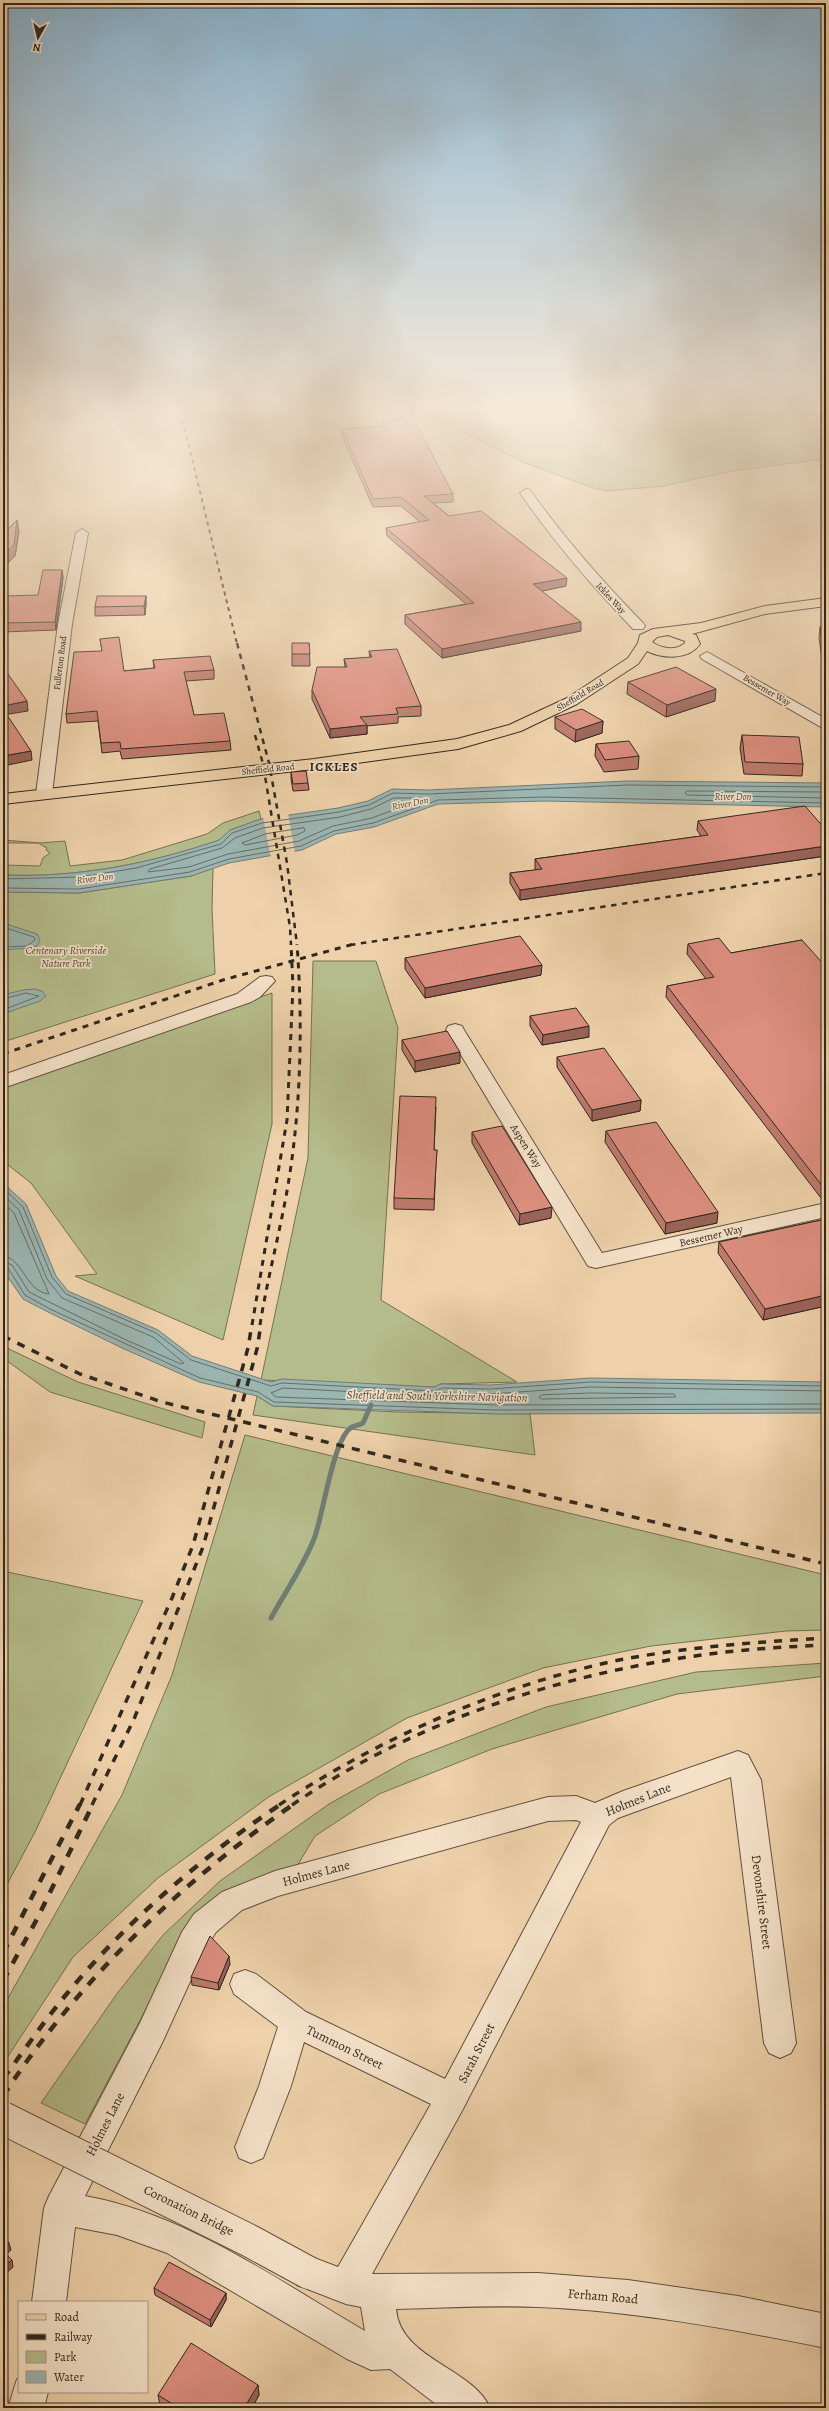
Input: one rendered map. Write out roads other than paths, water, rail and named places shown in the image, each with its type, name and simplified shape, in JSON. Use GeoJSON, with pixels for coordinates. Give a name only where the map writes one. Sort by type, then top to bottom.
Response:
{"type":"FeatureCollection","features":[{"type":"Feature","properties":{"kind":"main road"},"geometry":{"type":"LineString","coordinates":[[672,652],[654,649],[644,641],[648,635],[665,631],[704,628],[758,611],[826,602]]}},
{"type":"Feature","properties":{"kind":"main road"},"geometry":{"type":"LineString","coordinates":[[665,631],[684,634],[691,638],[693,643],[704,628]]}},
{"type":"Feature","properties":{"kind":"main road","name":"Sheffield Road"},"geometry":{"type":"LineString","coordinates":[[633,661],[644,641]]}},
{"type":"Feature","properties":{"kind":"main road","name":"Sheffield Road"},"geometry":{"type":"LineString","coordinates":[[3,799],[329,762],[458,744],[515,728],[572,701],[633,661],[686,650],[693,643]]}},
{"type":"Feature","properties":{"kind":"street","name":"Ickles Way"},"geometry":{"type":"LineString","coordinates":[[543,518],[555,534],[593,579],[643,632],[644,641]]}},
{"type":"Feature","properties":{"kind":"street","name":"Fullerton Road"},"geometry":{"type":"LineString","coordinates":[[44,794],[65,624],[82,533]]}},
{"type":"Feature","properties":{"kind":"street"},"geometry":{"type":"LineString","coordinates":[[638,626],[665,631]]}},
{"type":"Feature","properties":{"kind":"street","name":"Bessemer Way"},"geometry":{"type":"LineString","coordinates":[[693,643],[707,656],[826,725]]}},
{"type":"Feature","properties":{"kind":"street","name":"Bessemer Way"},"geometry":{"type":"LineString","coordinates":[[672,652],[707,656]]}},
{"type":"Feature","properties":{"kind":"street"},"geometry":{"type":"LineString","coordinates":[[3,1082],[244,998],[253,993],[266,981]]}},
{"type":"Feature","properties":{"kind":"street","name":"Aspen Way"},"geometry":{"type":"LineString","coordinates":[[455,1030],[596,1262]]}},
{"type":"Feature","properties":{"kind":"street","name":"Bessemer Way"},"geometry":{"type":"LineString","coordinates":[[596,1262],[826,1210]]}},
{"type":"Feature","properties":{"kind":"street","name":"Holmes Lane"},"geometry":{"type":"LineString","coordinates":[[48,2301],[61,2208],[151,2033],[193,1942],[205,1923],[232,1901],[275,1884],[548,1809],[576,1808],[599,1816],[608,1809],[633,1798],[738,1763]]}},
{"type":"Feature","properties":{"kind":"street","name":"Devonshire Street"},"geometry":{"type":"LineString","coordinates":[[738,1763],[747,1780],[780,2043]]}},
{"type":"Feature","properties":{"kind":"street","name":"Sarah Street"},"geometry":{"type":"LineString","coordinates":[[362,2289],[452,2098],[599,1816]]}},
{"type":"Feature","properties":{"kind":"street","name":"Tummon Street"},"geometry":{"type":"LineString","coordinates":[[245,1984],[295,2022],[452,2098]]}},
{"type":"Feature","properties":{"kind":"street"},"geometry":{"type":"LineString","coordinates":[[251,2147],[275,2086],[295,2022]]}},
{"type":"Feature","properties":{"kind":"street","name":"Coronation Bridge"},"geometry":{"type":"LineString","coordinates":[[3,2118],[250,2241],[309,2273],[362,2289]]}},
{"type":"Feature","properties":{"kind":"street"},"geometry":{"type":"LineString","coordinates":[[61,2208],[117,2218],[177,2240],[359,2347],[371,2352],[397,2351]]}},
{"type":"Feature","properties":{"kind":"street"},"geometry":{"type":"LineString","coordinates":[[362,2289],[386,2337],[397,2351],[472,2408]]}},
{"type":"Feature","properties":{"kind":"street","name":"Ferham Road"},"geometry":{"type":"LineString","coordinates":[[362,2289],[538,2290],[628,2297],[738,2313],[826,2331]]}},
{"type":"Feature","properties":{"kind":"street"},"geometry":{"type":"LineString","coordinates":[[26,2408],[30,2393]]}},
{"type":"Feature","properties":{"kind":"water","name":"River Don"},"geometry":{"type":"Polygon","coordinates":[[[628,781],[826,783],[826,807],[544,801],[438,804],[374,827],[336,834],[302,850],[229,863],[191,876],[79,893],[3,892],[3,875],[58,874],[112,868],[193,849],[219,840],[230,830],[261,819],[338,808],[368,801],[392,789],[428,790],[628,781]]]}},
{"type":"Feature","properties":{"kind":"water"},"geometry":{"type":"Polygon","coordinates":[[[3,923],[37,934],[40,940],[37,946],[3,951],[3,923]]]}},
{"type":"Feature","properties":{"kind":"water"},"geometry":{"type":"Polygon","coordinates":[[[35,989],[42,991],[46,996],[40,1001],[3,1014],[3,995],[23,990],[35,989]]]}},
{"type":"Feature","properties":{"kind":"water","name":"Sheffield and South Yorkshire Navigation"},"geometry":{"type":"Polygon","coordinates":[[[3,1183],[26,1204],[56,1276],[68,1291],[158,1330],[192,1356],[271,1382],[282,1379],[434,1387],[441,1384],[490,1385],[591,1378],[826,1382],[826,1413],[496,1414],[273,1406],[257,1396],[199,1382],[122,1348],[23,1299],[7,1276],[3,1265],[3,1183]]]}},
{"type":"Feature","properties":{"kind":"waterway","name":"Sheffield and South Yorkshire Navigation"},"geometry":{"type":"LineString","coordinates":[[271,1618],[310,1549],[314,1539],[329,1478],[339,1446],[345,1434],[352,1427],[363,1423],[371,1405]]}},
{"type":"Feature","properties":{"kind":"railway"},"geometry":{"type":"LineString","coordinates":[[206,518],[237,644]]}},
{"type":"Feature","properties":{"kind":"railway"},"geometry":{"type":"LineString","coordinates":[[237,643],[269,763],[287,863],[297,945]]}},
{"type":"Feature","properties":{"kind":"railway"},"geometry":{"type":"LineString","coordinates":[[255,735],[263,764],[290,927],[291,945]]}},
{"type":"Feature","properties":{"kind":"railway"},"geometry":{"type":"LineString","coordinates":[[351,945],[826,873]]}},
{"type":"Feature","properties":{"kind":"railway"},"geometry":{"type":"LineString","coordinates":[[291,944],[292,961]]}},
{"type":"Feature","properties":{"kind":"railway"},"geometry":{"type":"LineString","coordinates":[[297,944],[298,959]]}},
{"type":"Feature","properties":{"kind":"railway"},"geometry":{"type":"LineString","coordinates":[[298,959],[351,945]]}},
{"type":"Feature","properties":{"kind":"railway"},"geometry":{"type":"LineString","coordinates":[[260,1325],[292,1161],[300,1068],[298,959]]}},
{"type":"Feature","properties":{"kind":"railway"},"geometry":{"type":"LineString","coordinates":[[292,961],[298,959]]}},
{"type":"Feature","properties":{"kind":"railway"},"geometry":{"type":"LineString","coordinates":[[3,1054],[223,980],[292,961]]}},
{"type":"Feature","properties":{"kind":"railway"},"geometry":{"type":"LineString","coordinates":[[252,1325],[287,1120],[293,987],[292,961]]}},
{"type":"Feature","properties":{"kind":"railway"},"geometry":{"type":"LineString","coordinates":[[228,1418],[248,1348],[252,1324]]}},
{"type":"Feature","properties":{"kind":"railway"},"geometry":{"type":"LineString","coordinates":[[238,1420],[257,1349],[261,1324]]}},
{"type":"Feature","properties":{"kind":"railway"},"geometry":{"type":"LineString","coordinates":[[3,1336],[80,1374],[162,1402],[228,1418]]}},
{"type":"Feature","properties":{"kind":"railway"},"geometry":{"type":"LineString","coordinates":[[80,1805],[172,1598],[193,1545],[228,1418]]}},
{"type":"Feature","properties":{"kind":"railway"},"geometry":{"type":"LineString","coordinates":[[228,1418],[238,1420]]}},
{"type":"Feature","properties":{"kind":"railway"},"geometry":{"type":"LineString","coordinates":[[92,1805],[134,1719],[203,1547],[238,1420]]}},
{"type":"Feature","properties":{"kind":"railway"},"geometry":{"type":"LineString","coordinates":[[238,1420],[826,1564]]}},
{"type":"Feature","properties":{"kind":"railway"},"geometry":{"type":"LineString","coordinates":[[279,1805],[358,1758],[400,1736],[486,1699],[530,1684],[574,1671],[645,1655],[774,1641],[826,1638]]}},
{"type":"Feature","properties":{"kind":"railway"},"geometry":{"type":"LineString","coordinates":[[292,1805],[337,1777],[384,1751],[481,1709],[532,1692],[636,1666],[688,1657],[722,1652],[826,1645]]}},
{"type":"Feature","properties":{"kind":"railway"},"geometry":{"type":"LineString","coordinates":[[3,1953],[80,1804]]}},
{"type":"Feature","properties":{"kind":"railway"},"geometry":{"type":"LineString","coordinates":[[3,1981],[37,1919],[93,1804]]}},
{"type":"Feature","properties":{"kind":"railway"},"geometry":{"type":"LineString","coordinates":[[3,2079],[77,1981],[130,1925],[188,1873],[218,1849],[281,1804]]}},
{"type":"Feature","properties":{"kind":"railway"},"geometry":{"type":"LineString","coordinates":[[3,2096],[32,2054],[64,2013],[134,1936],[211,1866],[294,1804]]}},
{"type":"Feature","properties":{"kind":"district","name":"ICKLES"},"geometry":{"type":"Point","coordinates":[334,766]}},
{"type":"Feature","properties":{"kind":"park label","name":"Centenary Riverside Nature Park"},"geometry":{"type":"Point","coordinates":[66,956]}}]}
